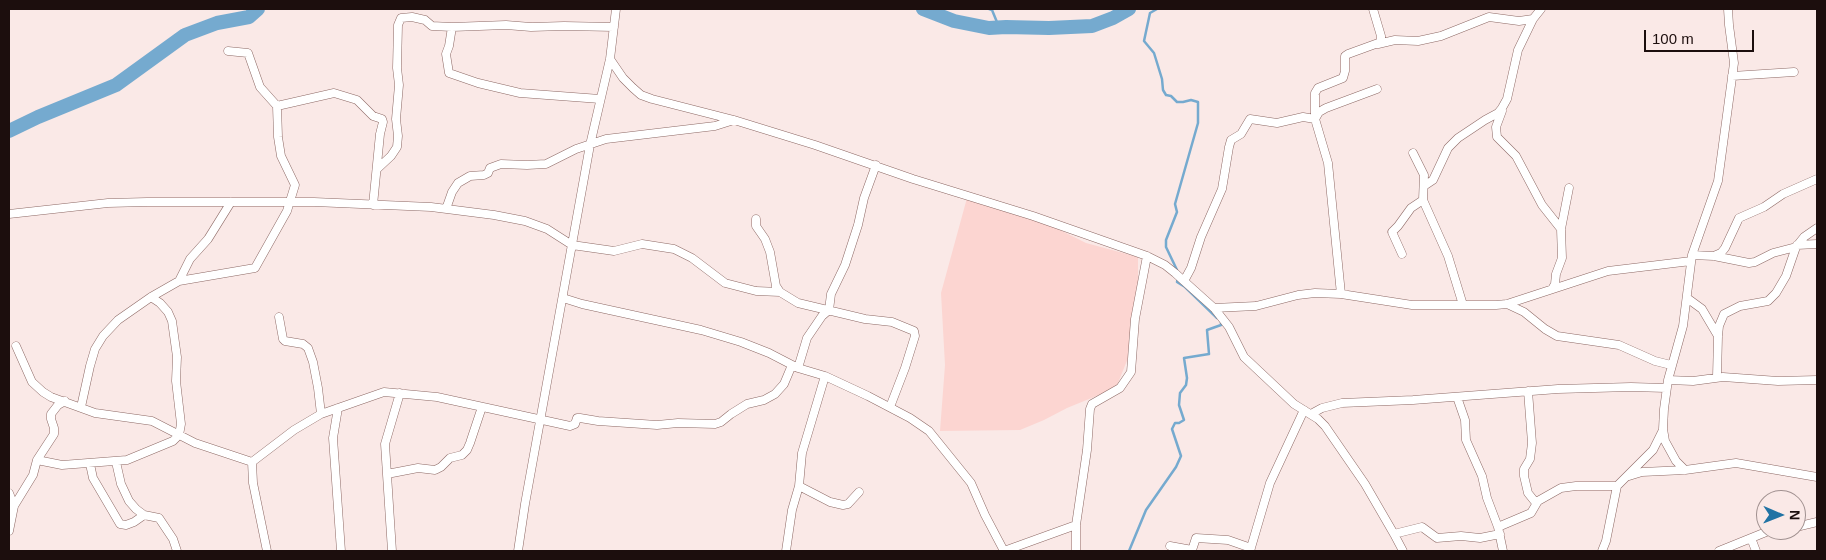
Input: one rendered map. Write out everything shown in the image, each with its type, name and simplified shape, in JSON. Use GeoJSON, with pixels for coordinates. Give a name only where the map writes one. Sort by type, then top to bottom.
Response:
{"type":"FeatureCollection","features":[{"type":"Feature","properties":{"kind":"street"},"geometry":{"type":"LineString","coordinates":[[518,551],[590,145],[610,59],[616,9]]}},
{"type":"Feature","properties":{"kind":"street"},"geometry":{"type":"LineString","coordinates":[[1373,9],[1381,36],[1378,44]]}},
{"type":"Feature","properties":{"kind":"street"},"geometry":{"type":"LineString","coordinates":[[1540,9],[1518,50],[1509,91],[1496,127],[1497,136],[1516,156],[1542,205],[1561,229]]}},
{"type":"Feature","properties":{"kind":"street"},"geometry":{"type":"LineString","coordinates":[[1685,470],[1669,451],[1663,429],[1667,384],[1683,326],[1691,258],[1718,181],[1734,55],[1728,24],[1728,9]]}},
{"type":"Feature","properties":{"kind":"street"},"geometry":{"type":"LineString","coordinates":[[377,169],[391,156],[397,147],[398,25],[401,18],[412,17],[425,20],[432,26],[452,27],[506,25],[531,27],[614,27]]}},
{"type":"Feature","properties":{"kind":"street"},"geometry":{"type":"LineString","coordinates":[[1341,294],[1328,163],[1315,119],[1316,90],[1343,78],[1345,56],[1378,44],[1395,40],[1418,40],[1441,36],[1488,17],[1519,21],[1533,19]]}},
{"type":"Feature","properties":{"kind":"street"},"geometry":{"type":"LineString","coordinates":[[452,27],[446,54],[449,73],[478,83],[520,93],[600,99]]}},
{"type":"Feature","properties":{"kind":"street"},"geometry":{"type":"LineString","coordinates":[[81,408],[90,366],[96,349],[102,336],[118,320],[150,297],[179,281],[255,268],[291,202],[294,185],[281,156],[277,106],[260,87],[248,53],[228,51]]}},
{"type":"Feature","properties":{"kind":"street"},"geometry":{"type":"LineString","coordinates":[[610,59],[623,78],[641,94],[734,120],[1033,216],[1147,256],[1165,265],[1176,272],[1214,308],[1229,327],[1244,357],[1325,426],[1345,454],[1403,551]]}},
{"type":"Feature","properties":{"kind":"street"},"geometry":{"type":"LineString","coordinates":[[1732,76],[1794,72]]}},
{"type":"Feature","properties":{"kind":"street"},"geometry":{"type":"LineString","coordinates":[[1315,119],[1319,112],[1326,108],[1376,89]]}},
{"type":"Feature","properties":{"kind":"street"},"geometry":{"type":"LineString","coordinates":[[277,106],[334,93],[357,100],[374,116],[382,118],[373,205]]}},
{"type":"Feature","properties":{"kind":"street"},"geometry":{"type":"LineString","coordinates":[[1424,186],[1433,180],[1448,148],[1458,138],[1498,113],[1502,108]]}},
{"type":"Feature","properties":{"kind":"street"},"geometry":{"type":"LineString","coordinates":[[1184,281],[1191,268],[1201,237],[1222,189],[1229,147],[1232,140],[1241,134],[1250,119],[1277,123],[1303,117],[1315,119]]}},
{"type":"Feature","properties":{"kind":"street"},"geometry":{"type":"LineString","coordinates":[[446,209],[452,192],[458,183],[470,176],[484,175],[488,173],[490,168],[501,164],[546,164],[576,149],[606,139],[715,126],[734,120]]}},
{"type":"Feature","properties":{"kind":"street"},"geometry":{"type":"LineString","coordinates":[[1413,153],[1424,175],[1423,200],[1448,256],[1463,305]]}},
{"type":"Feature","properties":{"kind":"street"},"geometry":{"type":"LineString","coordinates":[[252,462],[294,430],[321,414],[384,392],[437,397],[540,421],[570,426],[573,426],[577,418],[657,425],[678,423],[716,424],[722,422],[747,404],[764,400],[775,394],[795,367],[808,338],[822,316],[829,310],[831,294],[845,265],[858,225],[864,198],[876,165]]}},
{"type":"Feature","properties":{"kind":"street"},"geometry":{"type":"LineString","coordinates":[[1214,308],[1256,306],[1307,293],[1341,294],[1412,305],[1507,304],[1619,268],[1714,256],[1721,253],[1725,248],[1739,218],[1764,207],[1782,194],[1817,179]]}},
{"type":"Feature","properties":{"kind":"street"},"geometry":{"type":"LineString","coordinates":[[1552,289],[1562,258],[1561,229],[1569,188]]}},
{"type":"Feature","properties":{"kind":"street"},"geometry":{"type":"LineString","coordinates":[[1402,254],[1392,232],[1410,208],[1423,200]]}},
{"type":"Feature","properties":{"kind":"street"},"geometry":{"type":"LineString","coordinates":[[179,281],[190,260],[208,239],[231,202]]}},
{"type":"Feature","properties":{"kind":"street"},"geometry":{"type":"LineString","coordinates":[[9,214],[108,203],[291,202],[446,209],[525,221],[547,229],[572,245],[614,251],[642,244],[674,249],[692,258],[725,283],[756,291],[780,292]]}},
{"type":"Feature","properties":{"kind":"street"},"geometry":{"type":"LineString","coordinates":[[756,219],[756,226],[765,239],[770,252],[776,286],[780,292],[798,303],[865,319],[892,322],[914,331],[915,336],[910,352],[890,407]]}},
{"type":"Feature","properties":{"kind":"street"},"geometry":{"type":"LineString","coordinates":[[1718,378],[1718,336],[1721,320],[1728,311],[1746,304],[1768,301],[1776,293],[1786,276],[1797,246],[1804,237],[1817,228]]}},
{"type":"Feature","properties":{"kind":"street"},"geometry":{"type":"LineString","coordinates":[[1714,256],[1749,263],[1797,246],[1817,244]]}},
{"type":"Feature","properties":{"kind":"street"},"geometry":{"type":"LineString","coordinates":[[1076,551],[1076,524],[1087,450],[1090,408],[1092,404],[1120,388],[1131,372],[1135,319],[1147,256]]}},
{"type":"Feature","properties":{"kind":"street"},"geometry":{"type":"LineString","coordinates":[[37,460],[62,465],[116,462],[137,457],[173,441],[179,436],[181,424],[176,381],[177,357],[172,321],[168,312],[160,303],[150,297]]}},
{"type":"Feature","properties":{"kind":"street"},"geometry":{"type":"LineString","coordinates":[[563,298],[582,304],[709,332],[769,352],[795,367],[825,376],[890,407],[929,431],[942,446],[971,484],[985,516],[1004,551],[1076,524]]}},
{"type":"Feature","properties":{"kind":"street"},"geometry":{"type":"LineString","coordinates":[[1687,298],[1702,309],[1718,336]]}},
{"type":"Feature","properties":{"kind":"street"},"geometry":{"type":"LineString","coordinates":[[1507,304],[1524,312],[1557,336],[1619,345],[1655,361],[1671,365]]}},
{"type":"Feature","properties":{"kind":"street"},"geometry":{"type":"LineString","coordinates":[[279,317],[283,339],[303,344],[308,348],[317,380],[321,414]]}},
{"type":"Feature","properties":{"kind":"street"},"geometry":{"type":"LineString","coordinates":[[16,346],[32,382],[51,397],[95,414],[152,421],[179,436],[216,451],[252,462]]}},
{"type":"Feature","properties":{"kind":"street"},"geometry":{"type":"LineString","coordinates":[[786,551],[791,517],[799,486],[804,444],[825,376]]}},
{"type":"Feature","properties":{"kind":"street"},"geometry":{"type":"LineString","coordinates":[[1170,546],[1192,550],[1196,538],[1228,540],[1251,550],[1270,483],[1307,412],[1322,408],[1342,404],[1528,391],[1630,387],[1718,378],[1778,381],[1817,380]]}},
{"type":"Feature","properties":{"kind":"street"},"geometry":{"type":"LineString","coordinates":[[1528,391],[1532,444],[1530,459],[1524,469],[1524,476],[1528,493],[1536,503]]}},
{"type":"Feature","properties":{"kind":"street"},"geometry":{"type":"LineString","coordinates":[[392,551],[385,444],[400,393]]}},
{"type":"Feature","properties":{"kind":"street"},"geometry":{"type":"LineString","coordinates":[[1457,396],[1465,420],[1466,440],[1482,476],[1487,498],[1499,531],[1502,551]]}},
{"type":"Feature","properties":{"kind":"street"},"geometry":{"type":"LineString","coordinates":[[9,531],[14,506],[33,475],[37,460],[54,434],[51,414],[58,405],[65,401]]}},
{"type":"Feature","properties":{"kind":"street"},"geometry":{"type":"LineString","coordinates":[[387,474],[418,468],[435,470],[450,458],[462,455],[470,443],[482,407]]}},
{"type":"Feature","properties":{"kind":"street"},"geometry":{"type":"LineString","coordinates":[[338,408],[333,438],[341,551]]}},
{"type":"Feature","properties":{"kind":"street"},"geometry":{"type":"LineString","coordinates":[[1602,551],[1606,541],[1617,486],[1653,450],[1663,429]]}},
{"type":"Feature","properties":{"kind":"street"},"geometry":{"type":"LineString","coordinates":[[116,462],[129,501],[144,515],[159,518],[173,539],[177,551]]}},
{"type":"Feature","properties":{"kind":"street"},"geometry":{"type":"LineString","coordinates":[[252,462],[253,483],[267,551]]}},
{"type":"Feature","properties":{"kind":"street"},"geometry":{"type":"LineString","coordinates":[[90,464],[93,478],[120,524],[126,525],[144,515]]}},
{"type":"Feature","properties":{"kind":"street"},"geometry":{"type":"LineString","coordinates":[[1629,476],[1642,472],[1685,470],[1736,464],[1817,477]]}},
{"type":"Feature","properties":{"kind":"street"},"geometry":{"type":"LineString","coordinates":[[799,486],[830,502],[843,505],[848,504],[859,492]]}},
{"type":"Feature","properties":{"kind":"street"},"geometry":{"type":"LineString","coordinates":[[1394,534],[1422,528],[1437,538],[1461,536],[1480,538],[1499,531],[1530,513],[1536,503],[1561,488],[1617,486]]}},
{"type":"Feature","properties":{"kind":"street"},"geometry":{"type":"LineString","coordinates":[[9,493],[14,506]]}},
{"type":"Feature","properties":{"kind":"street"},"geometry":{"type":"LineString","coordinates":[[1719,551],[1756,536]]}},
{"type":"Feature","properties":{"kind":"street"},"geometry":{"type":"LineString","coordinates":[[1751,538],[1756,551]]}},
{"type":"Feature","properties":{"kind":"shaded area"},"geometry":{"type":"Polygon","coordinates":[[[967,198],[1044,222],[1086,243],[1138,257],[1138,285],[1130,353],[1116,388],[1020,430],[940,431],[945,365],[941,293],[967,198]]]}},
{"type":"Feature","properties":{"kind":"waterway"},"geometry":{"type":"LineString","coordinates":[[9,131],[116,85],[185,35],[217,23],[249,17],[258,9]]}},
{"type":"Feature","properties":{"kind":"waterway"},"geometry":{"type":"LineString","coordinates":[[923,9],[954,21],[989,28],[1092,26],[1129,9]]}},
{"type":"Feature","properties":{"kind":"waterway"},"geometry":{"type":"LineString","coordinates":[[989,9],[992,10],[999,27]]}},
{"type":"Feature","properties":{"kind":"waterway"},"geometry":{"type":"LineString","coordinates":[[1157,9],[1150,13],[1144,41],[1154,53],[1162,79],[1163,90],[1166,95],[1171,96],[1177,102],[1191,100],[1198,102],[1198,123],[1175,204],[1177,212],[1166,240],[1166,247],[1177,270]]}},
{"type":"Feature","properties":{"kind":"waterway"},"geometry":{"type":"LineString","coordinates":[[1178,277],[1177,282],[1185,287],[1217,318]]}},
{"type":"Feature","properties":{"kind":"waterway"},"geometry":{"type":"LineString","coordinates":[[1129,551],[1146,510],[1176,467],[1181,456],[1172,429],[1175,423],[1184,420],[1179,405],[1180,393],[1186,385],[1187,378],[1184,358],[1209,354],[1207,330],[1221,325],[1221,322]]}}]}
